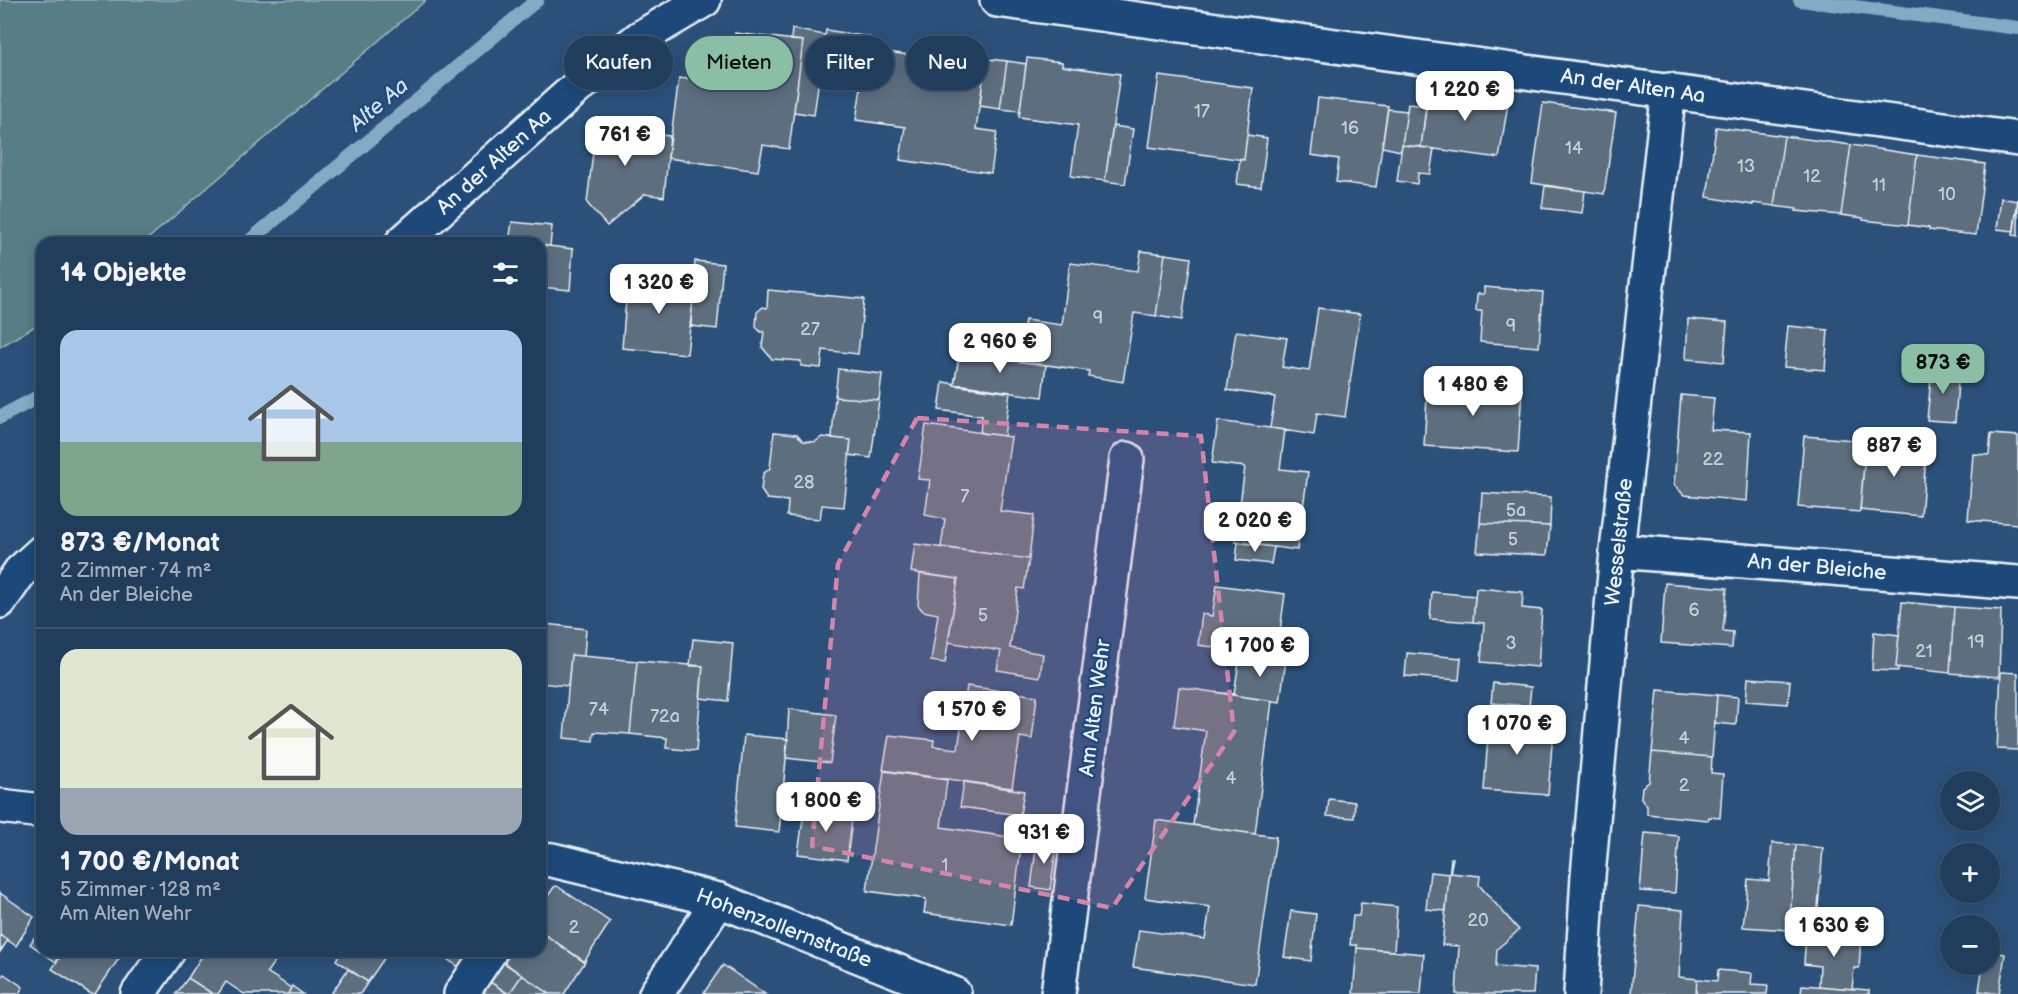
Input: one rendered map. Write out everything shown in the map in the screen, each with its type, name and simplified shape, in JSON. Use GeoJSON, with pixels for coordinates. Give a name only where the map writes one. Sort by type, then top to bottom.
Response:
{"type":"FeatureCollection","features":[{"type":"Feature","properties":{"kind":"street","name":"An der Alten Aa"},"geometry":{"type":"LineString","coordinates":[[409,237],[575,88],[640,38],[704,0]]}},
{"type":"Feature","properties":{"kind":"street","name":"An der Alten Aa"},"geometry":{"type":"LineString","coordinates":[[997,0],[2018,139]]}},
{"type":"Feature","properties":{"kind":"street","name":"Wesselstraße"},"geometry":{"type":"LineString","coordinates":[[1581,994],[1588,876],[1617,551],[1669,90]]}},
{"type":"Feature","properties":{"kind":"street","name":"Am Alten Wehr"},"geometry":{"type":"LineString","coordinates":[[1058,994],[1127,459]]}},
{"type":"Feature","properties":{"kind":"street","name":"An der Bleiche"},"geometry":{"type":"LineString","coordinates":[[1617,551],[2018,583]]}},
{"type":"Feature","properties":{"kind":"street"},"geometry":{"type":"LineString","coordinates":[[0,601],[20,572],[36,557]]}},
{"type":"Feature","properties":{"kind":"street"},"geometry":{"type":"LineString","coordinates":[[0,806],[36,810]]}},
{"type":"Feature","properties":{"kind":"street","name":"Hohenzollernstraße"},"geometry":{"type":"LineString","coordinates":[[546,866],[719,900],[954,994]]}},
{"type":"Feature","properties":{"kind":"street"},"geometry":{"type":"LineString","coordinates":[[656,994],[719,900]]}},
{"type":"Feature","properties":{"kind":"street"},"geometry":{"type":"LineString","coordinates":[[138,994],[164,957]]}},
{"type":"Feature","properties":{"kind":"street"},"geometry":{"type":"LineString","coordinates":[[461,994],[486,957]]}},
{"type":"Feature","properties":{"kind":"highlighted area"},"geometry":{"type":"Polygon","coordinates":[[[917,418],[1201,436],[1234,732],[1112,908],[812,846],[838,564],[917,418]]]}},
{"type":"Feature","properties":{"kind":"green space"},"geometry":{"type":"Polygon","coordinates":[[[0,0],[426,0],[150,237],[36,237],[36,326],[0,347],[0,0]]]}},
{"type":"Feature","properties":{"kind":"building"},"geometry":{"type":"Polygon","coordinates":[[[792,29],[825,35],[805,36],[805,90],[817,90],[814,115],[794,112],[803,41],[793,40],[792,29]]]}},
{"type":"Feature","properties":{"kind":"building"},"geometry":{"type":"Polygon","coordinates":[[[826,30],[864,36],[825,36],[826,30]]]}},
{"type":"Feature","properties":{"kind":"building"},"geometry":{"type":"Polygon","coordinates":[[[735,33],[760,36],[734,36],[735,33]]]}},
{"type":"Feature","properties":{"kind":"building"},"geometry":{"type":"Polygon","coordinates":[[[793,40],[803,41],[789,149],[763,145],[758,171],[668,158],[679,78],[685,79],[685,90],[793,90],[793,40]]]}},
{"type":"Feature","properties":{"kind":"building"},"geometry":{"type":"Polygon","coordinates":[[[894,53],[906,55],[906,90],[982,90],[976,129],[997,132],[991,173],[900,160],[905,127],[856,120],[861,90],[894,90],[894,53]]]}},
{"type":"Feature","properties":{"kind":"building"},"geometry":{"type":"Polygon","coordinates":[[[1027,58],[1062,62],[1062,66],[1120,74],[1105,181],[1071,176],[1078,125],[1019,117],[1027,58]]]}},
{"type":"Feature","properties":{"kind":"building"},"geometry":{"type":"Polygon","coordinates":[[[988,59],[1007,61],[1000,109],[980,106],[982,90],[988,90],[988,59]]]}},
{"type":"Feature","properties":{"kind":"building"},"geometry":{"type":"Polygon","coordinates":[[[1007,61],[1026,64],[1020,111],[1000,109],[1007,61]]]}},
{"type":"Feature","properties":{"kind":"building"},"geometry":{"type":"Polygon","coordinates":[[[1159,76],[1253,88],[1244,160],[1149,147],[1159,76]]]}},
{"type":"Feature","properties":{"kind":"building"},"geometry":{"type":"Polygon","coordinates":[[[1429,87],[1509,98],[1499,158],[1421,147],[1429,87]]]}},
{"type":"Feature","properties":{"kind":"building"},"geometry":{"type":"Polygon","coordinates":[[[1318,98],[1388,106],[1376,187],[1336,182],[1339,159],[1311,155],[1318,98]]]}},
{"type":"Feature","properties":{"kind":"building"},"geometry":{"type":"Polygon","coordinates":[[[1543,103],[1616,113],[1604,194],[1532,183],[1543,103]]]}},
{"type":"Feature","properties":{"kind":"building"},"geometry":{"type":"Polygon","coordinates":[[[1408,104],[1426,106],[1421,147],[1402,145],[1408,104]]]}},
{"type":"Feature","properties":{"kind":"building"},"geometry":{"type":"Polygon","coordinates":[[[1388,109],[1407,111],[1401,151],[1382,147],[1388,109]]]}},
{"type":"Feature","properties":{"kind":"building"},"geometry":{"type":"Polygon","coordinates":[[[597,118],[640,123],[639,133],[670,136],[664,197],[645,194],[607,226],[587,203],[597,118]]]}},
{"type":"Feature","properties":{"kind":"building"},"geometry":{"type":"Polygon","coordinates":[[[1113,126],[1133,129],[1125,184],[1105,181],[1113,126]]]}},
{"type":"Feature","properties":{"kind":"building"},"geometry":{"type":"Polygon","coordinates":[[[1716,127],[1784,136],[1774,206],[1753,203],[1753,205],[1707,197],[1716,127]]]}},
{"type":"Feature","properties":{"kind":"building"},"geometry":{"type":"Polygon","coordinates":[[[1247,135],[1267,138],[1261,187],[1237,184],[1240,159],[1244,160],[1247,135]]]}},
{"type":"Feature","properties":{"kind":"building"},"geometry":{"type":"Polygon","coordinates":[[[1784,136],[1851,145],[1841,215],[1796,211],[1797,209],[1774,206],[1784,136]]]}},
{"type":"Feature","properties":{"kind":"building"},"geometry":{"type":"Polygon","coordinates":[[[1402,145],[1434,149],[1430,174],[1418,173],[1417,184],[1397,181],[1402,145]]]}},
{"type":"Feature","properties":{"kind":"building"},"geometry":{"type":"Polygon","coordinates":[[[1851,145],[1917,155],[1908,225],[1841,215],[1851,145]]]}},
{"type":"Feature","properties":{"kind":"building"},"geometry":{"type":"Polygon","coordinates":[[[1917,155],[1985,164],[1976,235],[1929,230],[1929,228],[1908,225],[1917,155]]]}},
{"type":"Feature","properties":{"kind":"building"},"geometry":{"type":"Polygon","coordinates":[[[1545,186],[1585,191],[1582,213],[1542,208],[1545,186]]]}},
{"type":"Feature","properties":{"kind":"building"},"geometry":{"type":"Polygon","coordinates":[[[2001,198],[2018,201],[2014,231],[1997,229],[2001,198]]]}},
{"type":"Feature","properties":{"kind":"building"},"geometry":{"type":"Polygon","coordinates":[[[2018,198],[2018,236],[2013,235],[2018,198]]]}},
{"type":"Feature","properties":{"kind":"building"},"geometry":{"type":"Polygon","coordinates":[[[512,222],[552,226],[550,246],[546,246],[546,237],[510,237],[512,222]]]}},
{"type":"Feature","properties":{"kind":"building"},"geometry":{"type":"Polygon","coordinates":[[[546,246],[573,249],[570,290],[546,288],[546,246]]]}},
{"type":"Feature","properties":{"kind":"building"},"geometry":{"type":"Polygon","coordinates":[[[1141,251],[1165,254],[1156,316],[1134,313],[1123,382],[1088,376],[1089,371],[1019,361],[1025,320],[1062,325],[1070,263],[1138,271],[1141,251]]]}},
{"type":"Feature","properties":{"kind":"building"},"geometry":{"type":"Polygon","coordinates":[[[1165,254],[1191,258],[1182,320],[1156,316],[1165,254]]]}},
{"type":"Feature","properties":{"kind":"building"},"geometry":{"type":"Polygon","coordinates":[[[695,261],[723,264],[717,329],[691,326],[695,261]]]}},
{"type":"Feature","properties":{"kind":"building"},"geometry":{"type":"Polygon","coordinates":[[[634,275],[695,281],[687,354],[622,348],[626,300],[631,296],[634,275]]]}},
{"type":"Feature","properties":{"kind":"building"},"geometry":{"type":"Polygon","coordinates":[[[1484,287],[1543,292],[1539,347],[1480,342],[1482,311],[1476,311],[1477,294],[1484,294],[1484,287]]]}},
{"type":"Feature","properties":{"kind":"building"},"geometry":{"type":"Polygon","coordinates":[[[768,290],[864,299],[858,354],[823,350],[821,368],[801,366],[801,361],[772,359],[762,347],[764,332],[756,327],[757,312],[763,307],[767,308],[768,290]]]}},
{"type":"Feature","properties":{"kind":"building"},"geometry":{"type":"Polygon","coordinates":[[[1318,308],[1360,314],[1345,417],[1317,413],[1314,435],[1270,428],[1275,397],[1227,390],[1236,331],[1287,338],[1282,367],[1309,371],[1318,308]]]}},
{"type":"Feature","properties":{"kind":"building"},"geometry":{"type":"Polygon","coordinates":[[[1688,319],[1727,322],[1724,362],[1686,359],[1688,319]]]}},
{"type":"Feature","properties":{"kind":"building"},"geometry":{"type":"Polygon","coordinates":[[[1788,326],[1828,330],[1825,370],[1784,367],[1788,326]]]}},
{"type":"Feature","properties":{"kind":"building"},"geometry":{"type":"Polygon","coordinates":[[[960,351],[1015,358],[1014,361],[1046,365],[1042,397],[954,385],[960,351]]]}},
{"type":"Feature","properties":{"kind":"building"},"geometry":{"type":"Polygon","coordinates":[[[1932,367],[1959,369],[1955,422],[1927,420],[1932,367]]]}},
{"type":"Feature","properties":{"kind":"building"},"geometry":{"type":"Polygon","coordinates":[[[838,369],[882,374],[879,400],[835,397],[838,369]]]}},
{"type":"Feature","properties":{"kind":"building"},"geometry":{"type":"Polygon","coordinates":[[[943,382],[1010,392],[1004,436],[980,433],[982,416],[939,410],[943,382]]]}},
{"type":"Feature","properties":{"kind":"building"},"geometry":{"type":"Polygon","coordinates":[[[1428,382],[1522,389],[1518,452],[1424,446],[1428,382]]]}},
{"type":"Feature","properties":{"kind":"building"},"geometry":{"type":"Polygon","coordinates":[[[1681,395],[1714,398],[1711,430],[1751,432],[1747,501],[1684,495],[1674,485],[1681,395]]]}},
{"type":"Feature","properties":{"kind":"building"},"geometry":{"type":"Polygon","coordinates":[[[835,397],[879,400],[871,458],[849,455],[851,440],[832,438],[835,397]]]}},
{"type":"Feature","properties":{"kind":"building"},"geometry":{"type":"Polygon","coordinates":[[[1218,421],[1285,430],[1280,469],[1308,472],[1297,550],[1235,542],[1245,467],[1212,463],[1218,421]]]}},
{"type":"Feature","properties":{"kind":"building"},"geometry":{"type":"Polygon","coordinates":[[[926,425],[1011,437],[1000,511],[1034,515],[1029,559],[941,547],[945,519],[925,515],[930,480],[918,479],[926,425]]]}},
{"type":"Feature","properties":{"kind":"building"},"geometry":{"type":"Polygon","coordinates":[[[774,432],[797,434],[803,441],[815,442],[822,437],[851,440],[844,507],[822,505],[820,519],[787,516],[788,501],[767,499],[761,490],[763,474],[770,468],[774,432]]]}},
{"type":"Feature","properties":{"kind":"building"},"geometry":{"type":"Polygon","coordinates":[[[1991,434],[2018,436],[2018,524],[1968,520],[1973,454],[1989,455],[1991,434]]]}},
{"type":"Feature","properties":{"kind":"building"},"geometry":{"type":"Polygon","coordinates":[[[1804,436],[1866,441],[1860,512],[1798,507],[1804,436]]]}},
{"type":"Feature","properties":{"kind":"building"},"geometry":{"type":"Polygon","coordinates":[[[1866,441],[1927,446],[1921,516],[1860,510],[1866,441]]]}},
{"type":"Feature","properties":{"kind":"building"},"geometry":{"type":"Polygon","coordinates":[[[1482,493],[1551,497],[1550,526],[1480,523],[1482,493]]]}},
{"type":"Feature","properties":{"kind":"building"},"geometry":{"type":"Polygon","coordinates":[[[1480,523],[1550,526],[1547,555],[1477,552],[1480,523]]]}},
{"type":"Feature","properties":{"kind":"building"},"geometry":{"type":"Polygon","coordinates":[[[1238,542],[1274,547],[1271,564],[1236,560],[1238,542]]]}},
{"type":"Feature","properties":{"kind":"building"},"geometry":{"type":"Polygon","coordinates":[[[915,544],[1029,559],[1024,589],[1018,588],[1010,648],[1043,654],[1040,677],[997,670],[1001,651],[948,642],[958,579],[911,572],[915,544]]]}},
{"type":"Feature","properties":{"kind":"building"},"geometry":{"type":"Polygon","coordinates":[[[920,574],[958,579],[945,663],[931,661],[938,614],[923,611],[918,605],[920,574]]]}},
{"type":"Feature","properties":{"kind":"building"},"geometry":{"type":"Polygon","coordinates":[[[1665,583],[1727,588],[1723,631],[1733,632],[1732,648],[1661,643],[1665,583]]]}},
{"type":"Feature","properties":{"kind":"building"},"geometry":{"type":"Polygon","coordinates":[[[1217,585],[1285,594],[1276,660],[1235,654],[1235,650],[1198,645],[1202,614],[1212,616],[1217,585]]]}},
{"type":"Feature","properties":{"kind":"building"},"geometry":{"type":"Polygon","coordinates":[[[1476,588],[1523,592],[1522,608],[1542,610],[1538,667],[1481,662],[1484,623],[1473,622],[1476,588]]]}},
{"type":"Feature","properties":{"kind":"building"},"geometry":{"type":"Polygon","coordinates":[[[1432,592],[1475,596],[1473,622],[1430,619],[1432,592]]]}},
{"type":"Feature","properties":{"kind":"building"},"geometry":{"type":"Polygon","coordinates":[[[1902,602],[1954,607],[1950,673],[1896,667],[1902,602]]]}},
{"type":"Feature","properties":{"kind":"building"},"geometry":{"type":"Polygon","coordinates":[[[1954,607],[2001,610],[1999,677],[1950,673],[1954,607]]]}},
{"type":"Feature","properties":{"kind":"building"},"geometry":{"type":"Polygon","coordinates":[[[546,624],[586,629],[584,656],[571,655],[568,686],[546,684],[546,624]]]}},
{"type":"Feature","properties":{"kind":"building"},"geometry":{"type":"Polygon","coordinates":[[[1874,632],[1899,635],[1896,667],[1898,671],[1872,670],[1874,632]]]}},
{"type":"Feature","properties":{"kind":"building"},"geometry":{"type":"Polygon","coordinates":[[[693,639],[733,643],[728,701],[700,698],[703,666],[690,666],[693,639]]]}},
{"type":"Feature","properties":{"kind":"building"},"geometry":{"type":"Polygon","coordinates":[[[1407,653],[1461,658],[1459,680],[1405,676],[1407,653]]]}},
{"type":"Feature","properties":{"kind":"building"},"geometry":{"type":"Polygon","coordinates":[[[571,655],[637,661],[630,734],[594,732],[593,741],[564,738],[571,655]]]}},
{"type":"Feature","properties":{"kind":"building"},"geometry":{"type":"Polygon","coordinates":[[[1240,655],[1286,660],[1280,702],[1212,692],[1234,694],[1240,655]]]}},
{"type":"Feature","properties":{"kind":"building"},"geometry":{"type":"Polygon","coordinates":[[[637,661],[703,666],[696,751],[666,748],[667,738],[630,734],[637,661]]]}},
{"type":"Feature","properties":{"kind":"building"},"geometry":{"type":"Polygon","coordinates":[[[2001,672],[2018,673],[2018,750],[1997,749],[2001,672]]]}},
{"type":"Feature","properties":{"kind":"building"},"geometry":{"type":"Polygon","coordinates":[[[1748,678],[1790,681],[1788,704],[1746,701],[1748,678]]]}},
{"type":"Feature","properties":{"kind":"building"},"geometry":{"type":"Polygon","coordinates":[[[1493,683],[1531,687],[1529,706],[1491,703],[1493,683]]]}},
{"type":"Feature","properties":{"kind":"building"},"geometry":{"type":"Polygon","coordinates":[[[967,686],[1037,696],[1032,739],[1020,737],[1012,788],[883,770],[889,735],[934,740],[933,746],[958,749],[967,686]]]}},
{"type":"Feature","properties":{"kind":"building"},"geometry":{"type":"Polygon","coordinates":[[[1179,687],[1272,701],[1255,834],[1193,825],[1206,731],[1174,726],[1179,687]]]}},
{"type":"Feature","properties":{"kind":"building"},"geometry":{"type":"Polygon","coordinates":[[[1658,690],[1717,695],[1712,757],[1652,752],[1658,690]]]}},
{"type":"Feature","properties":{"kind":"building"},"geometry":{"type":"Polygon","coordinates":[[[1717,695],[1738,697],[1736,725],[1715,723],[1717,695]]]}},
{"type":"Feature","properties":{"kind":"building"},"geometry":{"type":"Polygon","coordinates":[[[789,709],[836,715],[830,763],[786,758],[789,709]]]}},
{"type":"Feature","properties":{"kind":"building"},"geometry":{"type":"Polygon","coordinates":[[[1490,712],[1529,715],[1528,730],[1553,732],[1548,795],[1484,790],[1490,712]]]}},
{"type":"Feature","properties":{"kind":"building"},"geometry":{"type":"Polygon","coordinates":[[[744,735],[788,739],[779,832],[735,827],[744,735]]]}},
{"type":"Feature","properties":{"kind":"building"},"geometry":{"type":"Polygon","coordinates":[[[1652,752],[1712,757],[1711,773],[1723,774],[1720,818],[1709,817],[1708,820],[1647,814],[1647,806],[1641,798],[1642,787],[1649,782],[1652,752]]]}},
{"type":"Feature","properties":{"kind":"building"},"geometry":{"type":"Polygon","coordinates":[[[884,771],[947,780],[941,827],[1022,839],[1011,925],[924,913],[926,899],[867,891],[884,771]]]}},
{"type":"Feature","properties":{"kind":"building"},"geometry":{"type":"Polygon","coordinates":[[[964,782],[1024,791],[1020,815],[960,807],[964,782]]]}},
{"type":"Feature","properties":{"kind":"building"},"geometry":{"type":"Polygon","coordinates":[[[1329,799],[1355,802],[1354,818],[1327,816],[1329,799]]]}},
{"type":"Feature","properties":{"kind":"building"},"geometry":{"type":"Polygon","coordinates":[[[805,805],[853,812],[847,860],[798,854],[805,805]]]}},
{"type":"Feature","properties":{"kind":"building"},"geometry":{"type":"Polygon","coordinates":[[[1156,820],[1276,837],[1255,984],[1133,967],[1139,930],[1205,939],[1210,907],[1145,898],[1156,820]]]}},
{"type":"Feature","properties":{"kind":"building"},"geometry":{"type":"Polygon","coordinates":[[[1645,833],[1679,836],[1675,893],[1640,891],[1645,833]]]}},
{"type":"Feature","properties":{"kind":"building"},"geometry":{"type":"Polygon","coordinates":[[[1037,841],[1057,844],[1050,890],[1031,887],[1037,841]]]}},
{"type":"Feature","properties":{"kind":"building"},"geometry":{"type":"Polygon","coordinates":[[[1772,843],[1796,845],[1789,930],[1743,927],[1748,879],[1769,881],[1772,843]]]}},
{"type":"Feature","properties":{"kind":"building"},"geometry":{"type":"Polygon","coordinates":[[[1796,845],[1823,848],[1817,919],[1790,917],[1796,845]]]}},
{"type":"Feature","properties":{"kind":"building"},"geometry":{"type":"Polygon","coordinates":[[[1451,858],[1453,858],[1450,873],[1480,876],[1479,885],[1519,930],[1497,949],[1496,966],[1535,969],[1533,994],[1456,994],[1459,946],[1442,945],[1451,858]]]}},
{"type":"Feature","properties":{"kind":"building"},"geometry":{"type":"Polygon","coordinates":[[[1430,872],[1449,874],[1446,911],[1426,909],[1430,872]]]}},
{"type":"Feature","properties":{"kind":"building"},"geometry":{"type":"Polygon","coordinates":[[[557,886],[610,922],[584,962],[546,935],[546,899],[557,886]]]}},
{"type":"Feature","properties":{"kind":"building"},"geometry":{"type":"Polygon","coordinates":[[[0,893],[34,917],[16,946],[0,935],[0,893]]]}},
{"type":"Feature","properties":{"kind":"building"},"geometry":{"type":"Polygon","coordinates":[[[1361,903],[1397,907],[1394,951],[1357,948],[1357,945],[1350,945],[1353,916],[1359,916],[1361,903]]]}},
{"type":"Feature","properties":{"kind":"building"},"geometry":{"type":"Polygon","coordinates":[[[1639,906],[1683,910],[1679,977],[1697,979],[1696,994],[1631,994],[1639,906]]]}},
{"type":"Feature","properties":{"kind":"building"},"geometry":{"type":"Polygon","coordinates":[[[1291,911],[1316,914],[1311,961],[1284,957],[1291,911]]]}},
{"type":"Feature","properties":{"kind":"building"},"geometry":{"type":"Polygon","coordinates":[[[1806,932],[1861,936],[1859,968],[1854,968],[1852,989],[1819,986],[1820,966],[1804,964],[1806,932]]]}},
{"type":"Feature","properties":{"kind":"building"},"geometry":{"type":"Polygon","coordinates":[[[0,935],[8,940],[0,952],[0,935]]]}},
{"type":"Feature","properties":{"kind":"building"},"geometry":{"type":"Polygon","coordinates":[[[36,935],[36,948],[30,944],[36,935]]]}},
{"type":"Feature","properties":{"kind":"building"},"geometry":{"type":"Polygon","coordinates":[[[546,935],[585,962],[564,994],[550,994],[504,963],[508,957],[546,957],[546,935]]]}},
{"type":"Feature","properties":{"kind":"building"},"geometry":{"type":"Polygon","coordinates":[[[1357,948],[1424,954],[1421,994],[1353,994],[1357,948]]]}},
{"type":"Feature","properties":{"kind":"building"},"geometry":{"type":"Polygon","coordinates":[[[2000,953],[2005,954],[1999,994],[1979,991],[1981,975],[2000,975],[2000,953]]]}},
{"type":"Feature","properties":{"kind":"building"},"geometry":{"type":"Polygon","coordinates":[[[49,957],[60,957],[56,962],[49,957]]]}},
{"type":"Feature","properties":{"kind":"building"},"geometry":{"type":"Polygon","coordinates":[[[60,957],[120,957],[95,994],[91,994],[52,969],[60,957]]]}},
{"type":"Feature","properties":{"kind":"building"},"geometry":{"type":"Polygon","coordinates":[[[201,957],[278,957],[267,972],[291,988],[288,994],[244,994],[226,982],[218,994],[213,994],[188,978],[201,957]]]}},
{"type":"Feature","properties":{"kind":"building"},"geometry":{"type":"Polygon","coordinates":[[[338,957],[385,957],[368,982],[336,960],[338,957]]]}},
{"type":"Feature","properties":{"kind":"building"},"geometry":{"type":"Polygon","coordinates":[[[444,957],[465,957],[459,967],[444,957]]]}},
{"type":"Feature","properties":{"kind":"building"},"geometry":{"type":"Polygon","coordinates":[[[504,962],[522,975],[509,994],[490,982],[504,962]]]}},
{"type":"Feature","properties":{"kind":"building"},"geometry":{"type":"Polygon","coordinates":[[[723,965],[765,994],[703,994],[723,965]]]}},
{"type":"Feature","properties":{"kind":"building"},"geometry":{"type":"Polygon","coordinates":[[[348,969],[368,982],[360,994],[331,994],[348,969]]]}},
{"type":"Feature","properties":{"kind":"building"},"geometry":{"type":"Polygon","coordinates":[[[1718,970],[1752,973],[1751,984],[1768,985],[1767,994],[1696,994],[1697,979],[1717,981],[1718,970]]]}},
{"type":"Feature","properties":{"kind":"building"},"geometry":{"type":"Polygon","coordinates":[[[4,974],[23,987],[19,994],[0,994],[0,979],[4,974]]]}},
{"type":"Feature","properties":{"kind":"building"},"geometry":{"type":"Polygon","coordinates":[[[522,975],[550,994],[509,994],[522,975]]]}},
{"type":"Feature","properties":{"kind":"building"},"geometry":{"type":"Polygon","coordinates":[[[188,978],[213,994],[176,994],[188,978]]]}},
{"type":"Feature","properties":{"kind":"building"},"geometry":{"type":"Polygon","coordinates":[[[490,982],[508,994],[482,994],[490,982]]]}},
{"type":"Feature","properties":{"kind":"building"},"geometry":{"type":"Polygon","coordinates":[[[1802,985],[1869,990],[1869,994],[1801,994],[1802,985]]]}},
{"type":"Feature","properties":{"kind":"building"},"geometry":{"type":"Polygon","coordinates":[[[292,986],[303,994],[288,994],[292,986]]]}},
{"type":"Feature","properties":{"kind":"waterway","name":"Alte Aa"},"geometry":{"type":"LineString","coordinates":[[254,237],[537,0]]}},
{"type":"Feature","properties":{"kind":"waterway","name":"Alte Aa"},"geometry":{"type":"LineString","coordinates":[[1800,0],[2018,28]]}},
{"type":"Feature","properties":{"kind":"waterway","name":"Alte Aa"},"geometry":{"type":"LineString","coordinates":[[0,417],[36,398]]}}]}
